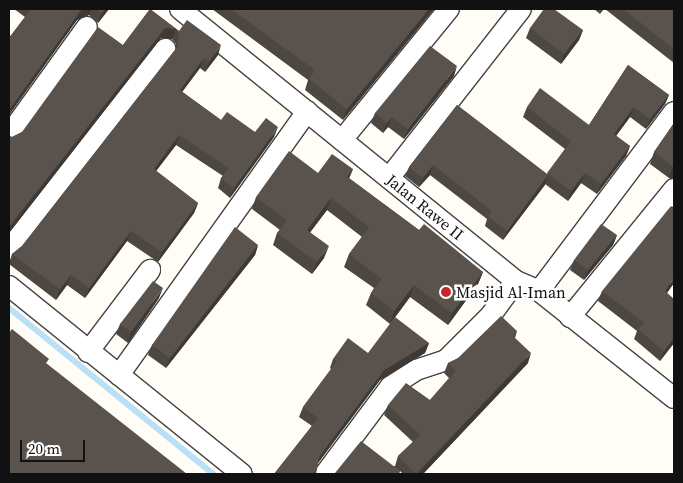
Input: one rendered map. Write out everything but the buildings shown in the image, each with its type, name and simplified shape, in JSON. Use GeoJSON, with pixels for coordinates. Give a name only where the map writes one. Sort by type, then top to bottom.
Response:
{"type":"FeatureCollection","features":[{"type":"Feature","properties":{"kind":"street"},"geometry":{"type":"LineString","coordinates":[[342,140],[449,9]]}},
{"type":"Feature","properties":{"kind":"street"},"geometry":{"type":"LineString","coordinates":[[390,178],[521,9]]}},
{"type":"Feature","properties":{"kind":"street","name":"Jalan Rawe II"},"geometry":{"type":"LineString","coordinates":[[183,10],[516,281],[539,291],[674,398]]}},
{"type":"Feature","properties":{"kind":"street"},"geometry":{"type":"LineString","coordinates":[[9,134],[87,27]]}},
{"type":"Feature","properties":{"kind":"street"},"geometry":{"type":"LineString","coordinates":[[9,249],[165,49]]}},
{"type":"Feature","properties":{"kind":"street"},"geometry":{"type":"LineString","coordinates":[[119,375],[306,111]]}},
{"type":"Feature","properties":{"kind":"street"},"geometry":{"type":"LineString","coordinates":[[539,291],[674,112]]}},
{"type":"Feature","properties":{"kind":"street"},"geometry":{"type":"LineString","coordinates":[[570,316],[674,189]]}},
{"type":"Feature","properties":{"kind":"street"},"geometry":{"type":"LineString","coordinates":[[88,352],[150,270]]}},
{"type":"Feature","properties":{"kind":"street"},"geometry":{"type":"LineString","coordinates":[[325,474],[390,387],[416,370],[446,360],[490,315],[516,281]]}},
{"type":"Feature","properties":{"kind":"street"},"geometry":{"type":"LineString","coordinates":[[9,286],[88,352],[242,474]]}},
{"type":"Feature","properties":{"kind":"waterway"},"geometry":{"type":"LineString","coordinates":[[9,308],[213,474]]}},
{"type":"Feature","properties":{"kind":"place","name":"Masjid Al-Iman"},"geometry":{"type":"Point","coordinates":[446,292]}}]}
